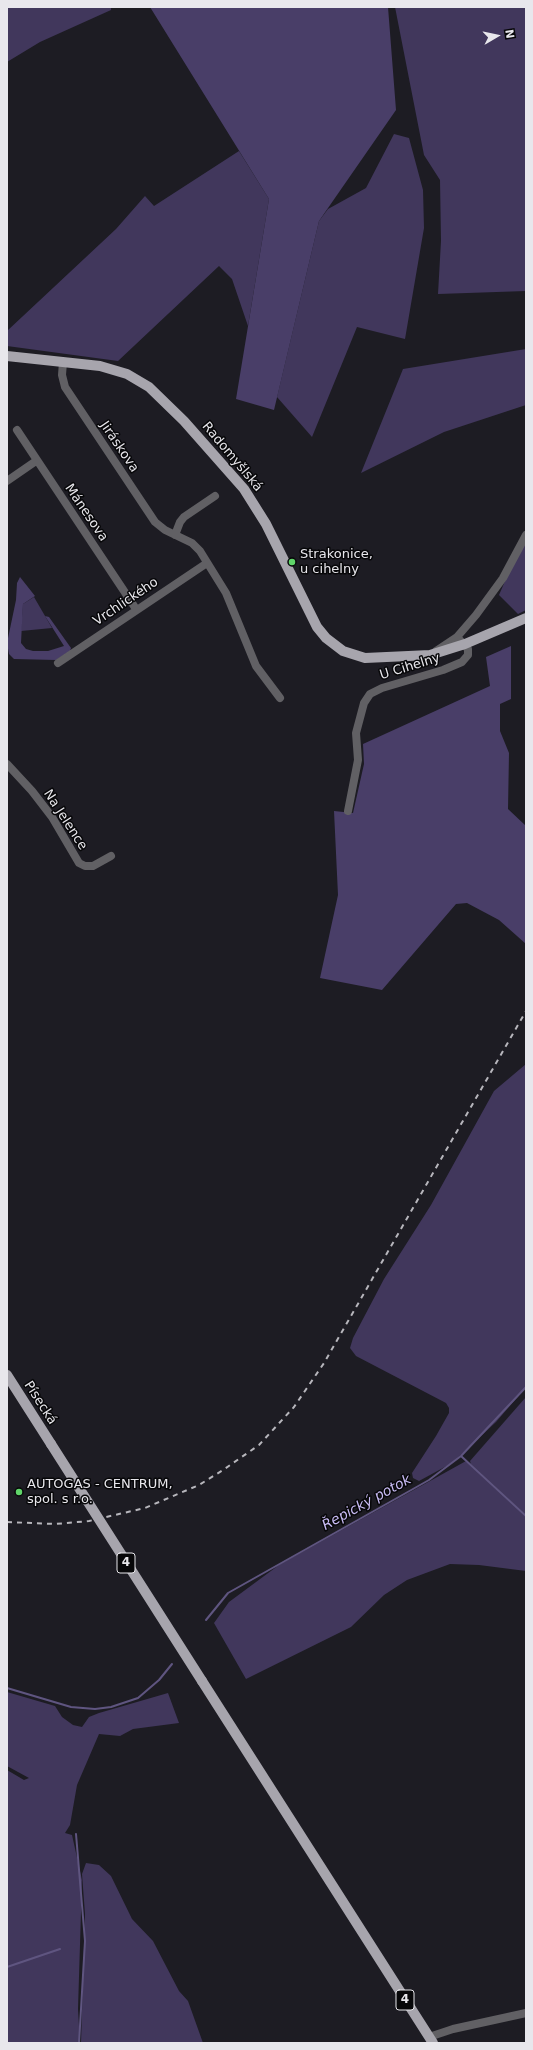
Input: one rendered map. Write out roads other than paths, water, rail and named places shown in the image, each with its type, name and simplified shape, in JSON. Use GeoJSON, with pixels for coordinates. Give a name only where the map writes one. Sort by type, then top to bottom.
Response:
{"type":"FeatureCollection","features":[{"type":"Feature","properties":{"kind":"main road","name":"Radomyšlská"},"geometry":{"type":"LineString","coordinates":[[7,356],[100,366],[127,374],[149,387],[184,421],[244,489],[266,524],[317,627],[334,645],[353,655],[365,658],[430,655],[465,644],[526,618]]}},
{"type":"Feature","properties":{"kind":"main road","name":"Písecká"},"geometry":{"type":"LineString","coordinates":[[7,1375],[431,2040]]}},
{"type":"Feature","properties":{"kind":"street","name":"Jiráskova"},"geometry":{"type":"LineString","coordinates":[[63,362],[62,375],[65,387],[155,522],[165,530],[196,546],[207,563],[226,593],[256,666],[280,698]]}},
{"type":"Feature","properties":{"kind":"street","name":"Mánesova"},"geometry":{"type":"LineString","coordinates":[[17,430],[36,461],[136,609]]}},
{"type":"Feature","properties":{"kind":"street"},"geometry":{"type":"LineString","coordinates":[[7,481],[36,461]]}},
{"type":"Feature","properties":{"kind":"street"},"geometry":{"type":"LineString","coordinates":[[175,535],[180,522],[184,517],[215,496]]}},
{"type":"Feature","properties":{"kind":"street"},"geometry":{"type":"LineString","coordinates":[[430,655],[458,637],[503,578],[526,535]]}},
{"type":"Feature","properties":{"kind":"street","name":"Vrchlického"},"geometry":{"type":"LineString","coordinates":[[58,663],[136,609],[207,563]]}},
{"type":"Feature","properties":{"kind":"street"},"geometry":{"type":"LineString","coordinates":[[458,637],[460,641],[465,644]]}},
{"type":"Feature","properties":{"kind":"street","name":"U Cihelny"},"geometry":{"type":"LineString","coordinates":[[348,811],[358,760],[356,732],[364,703],[370,694],[382,688],[443,670],[462,662],[468,655],[465,644]]}},
{"type":"Feature","properties":{"kind":"street","name":"Na Jelence"},"geometry":{"type":"LineString","coordinates":[[7,764],[32,791],[52,817],[79,863],[85,866],[93,866],[111,856]]}},
{"type":"Feature","properties":{"kind":"street"},"geometry":{"type":"LineString","coordinates":[[431,2040],[453,2029],[526,2013]]}},
{"type":"Feature","properties":{"kind":"waterway","name":"Řepický potok"},"geometry":{"type":"LineString","coordinates":[[206,1620],[228,1593],[429,1480],[461,1456],[526,1387]]}},
{"type":"Feature","properties":{"kind":"waterway"},"geometry":{"type":"LineString","coordinates":[[461,1456],[526,1516]]}},
{"type":"Feature","properties":{"kind":"waterway","name":"Řepický potok"},"geometry":{"type":"LineString","coordinates":[[7,1688],[71,1707],[95,1709],[111,1707],[138,1698],[159,1680],[172,1664]]}},
{"type":"Feature","properties":{"kind":"waterway"},"geometry":{"type":"LineString","coordinates":[[76,1834],[85,1941],[79,2043]]}},
{"type":"Feature","properties":{"kind":"waterway"},"geometry":{"type":"LineString","coordinates":[[7,1967],[60,1949]]}},
{"type":"Feature","properties":{"kind":"railway"},"geometry":{"type":"LineString","coordinates":[[7,1522],[55,1524],[89,1521],[145,1508],[199,1485],[259,1445],[294,1407],[324,1363],[526,1011]]}},
{"type":"Feature","properties":{"kind":"place","name":"Strakonice, u cihelny"},"geometry":{"type":"Point","coordinates":[292,562]}},
{"type":"Feature","properties":{"kind":"place","name":"AUTOGAS - CENTRUM, spol. s r.o."},"geometry":{"type":"Point","coordinates":[19,1492]}}]}
